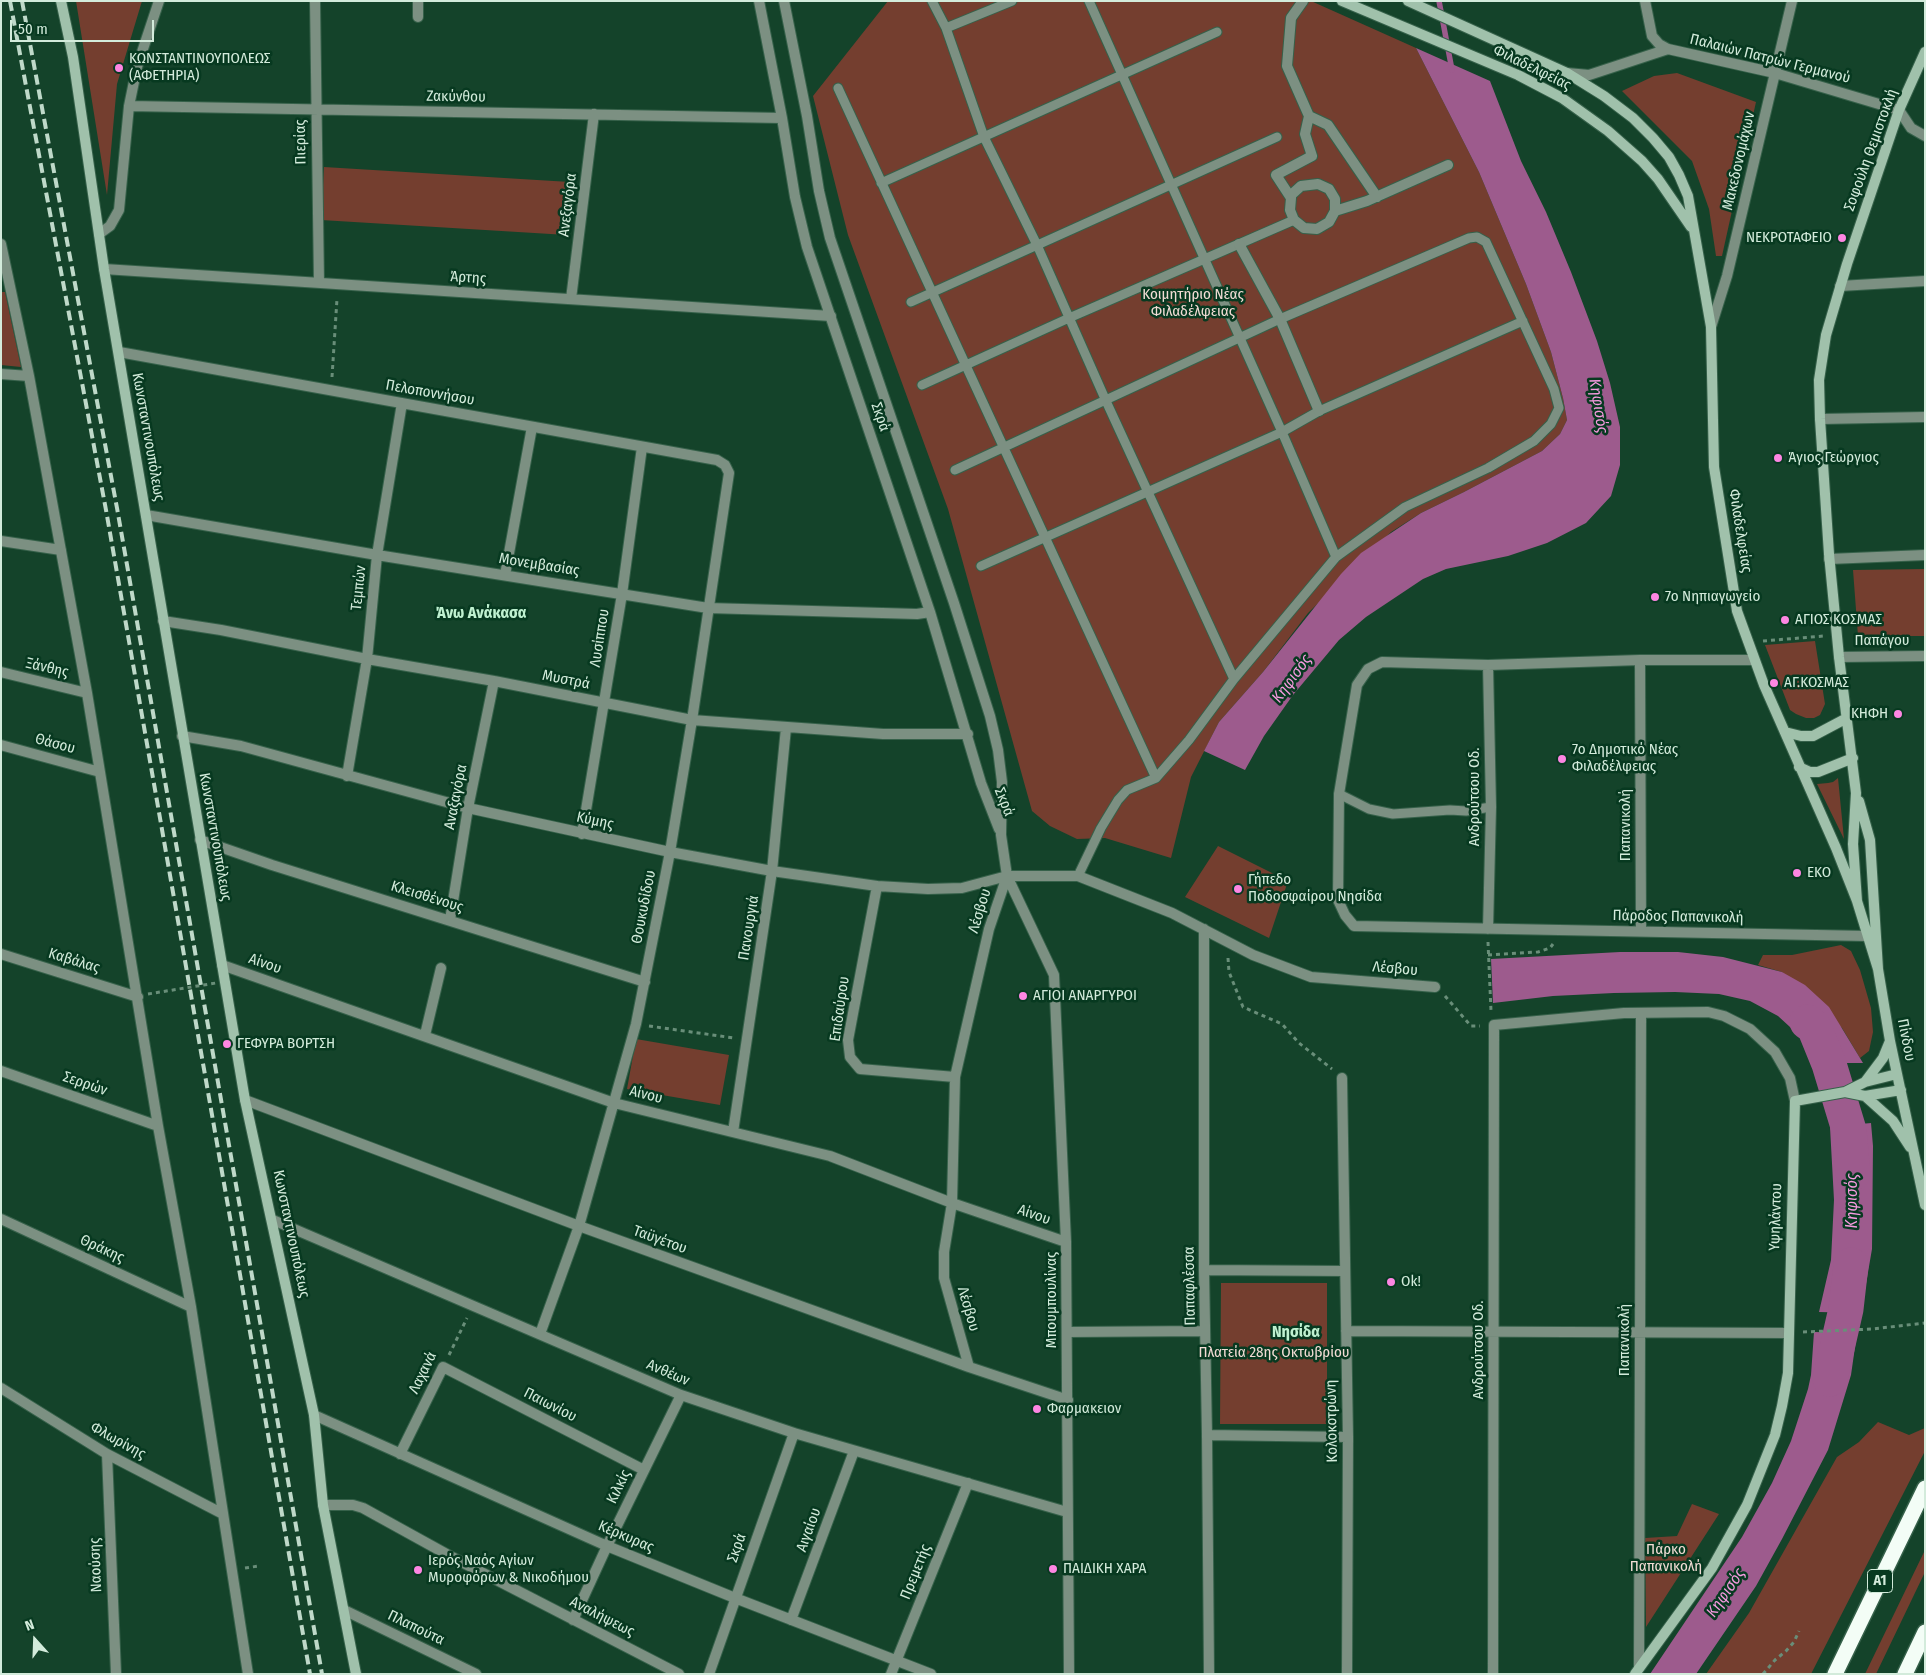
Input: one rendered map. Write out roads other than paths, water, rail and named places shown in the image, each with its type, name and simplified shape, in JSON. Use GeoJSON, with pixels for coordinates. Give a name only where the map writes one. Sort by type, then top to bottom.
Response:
{"type":"FeatureCollection","features":[{"type":"Feature","properties":{"kind":"highway","name":"Α1"},"geometry":{"type":"LineString","coordinates":[[1835,1674],[1925,1488]]}},
{"type":"Feature","properties":{"kind":"highway"},"geometry":{"type":"LineString","coordinates":[[1905,1674],[1925,1632]]}},
{"type":"Feature","properties":{"kind":"main road","name":"Κωνσταντινουπόλεως"},"geometry":{"type":"LineString","coordinates":[[61,1],[73,57],[104,269],[222,965],[246,1100],[314,1415],[322,1505],[356,1674]]}},
{"type":"Feature","properties":{"kind":"main road","name":"Φιλαδελφείας"},"geometry":{"type":"LineString","coordinates":[[1342,1],[1518,75],[1562,98],[1625,144],[1658,179],[1694,232]]}},
{"type":"Feature","properties":{"kind":"main road","name":"Φιλαδελφείας"},"geometry":{"type":"LineString","coordinates":[[1409,2],[1567,73],[1604,96],[1632,118],[1668,157],[1679,175],[1688,196],[1711,327],[1714,467],[1737,611],[1754,660],[1799,767],[1836,848],[1857,902]]}},
{"type":"Feature","properties":{"kind":"main road","name":"Σοφούλη Θεμιστοκλή"},"geometry":{"type":"LineString","coordinates":[[1878,969],[1857,902],[1853,844],[1856,793],[1829,559],[1819,388],[1822,356],[1840,286],[1899,110],[1925,52]]}},
{"type":"Feature","properties":{"kind":"main road"},"geometry":{"type":"LineString","coordinates":[[1785,732],[1801,736],[1813,736],[1847,718]]}},
{"type":"Feature","properties":{"kind":"main road"},"geometry":{"type":"LineString","coordinates":[[1799,767],[1810,772],[1818,772],[1853,758]]}},
{"type":"Feature","properties":{"kind":"main road","name":"Σοφούλη Θεμιστοκλή"},"geometry":{"type":"LineString","coordinates":[[1856,793],[1870,840],[1878,969]]}},
{"type":"Feature","properties":{"kind":"main road","name":"Πίνδου"},"geometry":{"type":"LineString","coordinates":[[1878,969],[1890,1041],[1925,1206]]}},
{"type":"Feature","properties":{"kind":"main road"},"geometry":{"type":"LineString","coordinates":[[1865,1082],[1883,1058],[1890,1041]]}},
{"type":"Feature","properties":{"kind":"main road"},"geometry":{"type":"LineString","coordinates":[[1795,1101],[1845,1092],[1865,1082],[1898,1074]]}},
{"type":"Feature","properties":{"kind":"main road"},"geometry":{"type":"LineString","coordinates":[[1845,1092],[1865,1096],[1901,1090]]}},
{"type":"Feature","properties":{"kind":"main road"},"geometry":{"type":"LineString","coordinates":[[1865,1096],[1893,1121],[1915,1156]]}},
{"type":"Feature","properties":{"kind":"main road","name":"Υψηλάντου"},"geometry":{"type":"LineString","coordinates":[[1637,1671],[1712,1568],[1747,1505],[1775,1435],[1788,1373],[1795,1101]]}},
{"type":"Feature","properties":{"kind":"street"},"geometry":{"type":"LineString","coordinates":[[99,234],[110,226],[119,210],[129,106],[137,67],[159,1]]}},
{"type":"Feature","properties":{"kind":"street","name":"Πιερίας"},"geometry":{"type":"LineString","coordinates":[[315,1],[319,283]]}},
{"type":"Feature","properties":{"kind":"street"},"geometry":{"type":"LineString","coordinates":[[418,1],[418,17]]}},
{"type":"Feature","properties":{"kind":"street","name":"Σκρά"},"geometry":{"type":"LineString","coordinates":[[758,1],[806,247],[930,612],[968,734],[980,783],[1001,836]]}},
{"type":"Feature","properties":{"kind":"street","name":"Σκρά"},"geometry":{"type":"LineString","coordinates":[[784,1],[807,116],[819,191],[830,238],[948,584],[990,716],[998,750],[1002,782],[1001,836],[1007,876]]}},
{"type":"Feature","properties":{"kind":"street"},"geometry":{"type":"LineString","coordinates":[[1290,196],[1301,186],[1318,184],[1329,189],[1335,200],[1335,211],[1329,222],[1317,229],[1304,228],[1294,220],[1290,210],[1290,196],[1276,175],[1312,156],[1305,134],[1309,116],[1287,66],[1290,18],[1303,1]]}},
{"type":"Feature","properties":{"kind":"street"},"geometry":{"type":"LineString","coordinates":[[1645,1],[1652,36],[1659,44],[1668,49]]}},
{"type":"Feature","properties":{"kind":"street","name":"Μακεδονομάχων"},"geometry":{"type":"LineString","coordinates":[[1711,327],[1727,276],[1792,1]]}},
{"type":"Feature","properties":{"kind":"street","name":"Παλαιών Πατρών Γερμανού"},"geometry":{"type":"LineString","coordinates":[[1567,73],[1589,75],[1668,49],[1775,73],[1899,110]]}},
{"type":"Feature","properties":{"kind":"street","name":"Ζακύνθου"},"geometry":{"type":"LineString","coordinates":[[129,106],[782,118]]}},
{"type":"Feature","properties":{"kind":"street"},"geometry":{"type":"LineString","coordinates":[[1899,110],[1911,128],[1925,136]]}},
{"type":"Feature","properties":{"kind":"street","name":"Ανεξαγόρα"},"geometry":{"type":"LineString","coordinates":[[571,299],[594,114]]}},
{"type":"Feature","properties":{"kind":"street"},"geometry":{"type":"LineString","coordinates":[[1309,116],[1328,125],[1377,197]]}},
{"type":"Feature","properties":{"kind":"street"},"geometry":{"type":"LineString","coordinates":[[1335,211],[1377,197],[1448,165]]}},
{"type":"Feature","properties":{"kind":"street"},"geometry":{"type":"LineString","coordinates":[[1,244],[3,263],[28,376],[87,693],[158,1126],[191,1307],[248,1674]]}},
{"type":"Feature","properties":{"kind":"street"},"geometry":{"type":"LineString","coordinates":[[1239,244],[1280,319],[1319,411]]}},
{"type":"Feature","properties":{"kind":"street","name":"Άρτης"},"geometry":{"type":"LineString","coordinates":[[104,269],[830,316]]}},
{"type":"Feature","properties":{"kind":"street"},"geometry":{"type":"LineString","coordinates":[[1840,286],[1925,281]]}},
{"type":"Feature","properties":{"kind":"street","name":"Πελοποννήσου"},"geometry":{"type":"LineString","coordinates":[[119,352],[718,460],[725,464],[729,473]]}},
{"type":"Feature","properties":{"kind":"street"},"geometry":{"type":"LineString","coordinates":[[1,374],[28,376]]}},
{"type":"Feature","properties":{"kind":"street","name":"Τεμπών"},"geometry":{"type":"LineString","coordinates":[[347,776],[367,659],[377,554],[402,403]]}},
{"type":"Feature","properties":{"kind":"street"},"geometry":{"type":"LineString","coordinates":[[1820,419],[1925,417]]}},
{"type":"Feature","properties":{"kind":"street"},"geometry":{"type":"LineString","coordinates":[[506,575],[532,427]]}},
{"type":"Feature","properties":{"kind":"street","name":"Λυσίππου"},"geometry":{"type":"LineString","coordinates":[[582,834],[622,594],[642,447]]}},
{"type":"Feature","properties":{"kind":"street","name":"Θουκυδίδου"},"geometry":{"type":"LineString","coordinates":[[540,1334],[579,1226],[636,1024],[670,852],[729,473]]}},
{"type":"Feature","properties":{"kind":"street","name":"Μονεμβασίας"},"geometry":{"type":"LineString","coordinates":[[146,515],[708,608],[917,614],[930,612]]}},
{"type":"Feature","properties":{"kind":"street"},"geometry":{"type":"LineString","coordinates":[[1,541],[61,550]]}},
{"type":"Feature","properties":{"kind":"street"},"geometry":{"type":"LineString","coordinates":[[1829,559],[1925,555]]}},
{"type":"Feature","properties":{"kind":"street","name":"Μυστρά"},"geometry":{"type":"LineString","coordinates":[[163,620],[494,681],[692,720],[883,734],[968,734]]}},
{"type":"Feature","properties":{"kind":"street","name":"Παπάγου"},"geometry":{"type":"LineString","coordinates":[[1839,656],[1925,656]]}},
{"type":"Feature","properties":{"kind":"street"},"geometry":{"type":"LineString","coordinates":[[1339,794],[1356,685],[1368,669],[1382,662],[1488,665],[1640,660],[1754,660]]}},
{"type":"Feature","properties":{"kind":"street","name":"Παπανικολή"},"geometry":{"type":"LineString","coordinates":[[1640,660],[1640,931]]}},
{"type":"Feature","properties":{"kind":"street","name":"Ανδρούτσου Οδ."},"geometry":{"type":"LineString","coordinates":[[1488,665],[1491,807],[1488,929]]}},
{"type":"Feature","properties":{"kind":"street","name":"Ξάνθης"},"geometry":{"type":"LineString","coordinates":[[1,672],[87,693]]}},
{"type":"Feature","properties":{"kind":"street","name":"Αναξαγόρα"},"geometry":{"type":"LineString","coordinates":[[450,920],[468,808],[494,681]]}},
{"type":"Feature","properties":{"kind":"street","name":"Πανουργιά"},"geometry":{"type":"LineString","coordinates":[[733,1132],[772,871],[786,728]]}},
{"type":"Feature","properties":{"kind":"street","name":"Κύμης"},"geometry":{"type":"LineString","coordinates":[[182,736],[241,746],[468,808],[582,834],[772,871],[877,886],[928,889],[962,888],[1007,876]]}},
{"type":"Feature","properties":{"kind":"street","name":"Θάσου"},"geometry":{"type":"LineString","coordinates":[[1,745],[100,772]]}},
{"type":"Feature","properties":{"kind":"street","name":"Πάροδος Παπανικολή"},"geometry":{"type":"LineString","coordinates":[[1339,794],[1338,900],[1345,916],[1354,926],[1868,936]]}},
{"type":"Feature","properties":{"kind":"street","name":"Κλεισθένους"},"geometry":{"type":"LineString","coordinates":[[200,840],[272,865],[645,982]]}},
{"type":"Feature","properties":{"kind":"street","name":"Λέσβου"},"geometry":{"type":"LineString","coordinates":[[969,1367],[944,1278],[944,1252],[952,1203],[955,1077],[989,928],[1007,876],[1078,876],[1172,914],[1253,955],[1311,977],[1435,987]]}},
{"type":"Feature","properties":{"kind":"street","name":"Μπουμπουλίνας"},"geometry":{"type":"LineString","coordinates":[[1007,876],[1052,969],[1056,982],[1066,1242],[1069,1674]]}},
{"type":"Feature","properties":{"kind":"street","name":"Επιδαύρου"},"geometry":{"type":"LineString","coordinates":[[877,886],[848,1040],[850,1058],[860,1070],[955,1077]]}},
{"type":"Feature","properties":{"kind":"street","name":"Παπαφλέσσα"},"geometry":{"type":"LineString","coordinates":[[1204,929],[1204,1270],[1209,1674]]}},
{"type":"Feature","properties":{"kind":"street","name":"Καβάλας"},"geometry":{"type":"LineString","coordinates":[[1,954],[138,996]]}},
{"type":"Feature","properties":{"kind":"street","name":"Αίνου"},"geometry":{"type":"LineString","coordinates":[[222,965],[614,1102],[830,1156],[952,1203],[1066,1242]]}},
{"type":"Feature","properties":{"kind":"street"},"geometry":{"type":"LineString","coordinates":[[425,1035],[440,968]]}},
{"type":"Feature","properties":{"kind":"street"},"geometry":{"type":"LineString","coordinates":[[1640,1013],[1708,1012],[1738,1021],[1763,1040],[1784,1064],[1790,1078],[1795,1101]]}},
{"type":"Feature","properties":{"kind":"street","name":"Παπανικολή"},"geometry":{"type":"LineString","coordinates":[[1637,1671],[1640,1013]]}},
{"type":"Feature","properties":{"kind":"street","name":"Ανδρούτσου Οδ."},"geometry":{"type":"LineString","coordinates":[[1494,1674],[1494,1025],[1640,1013]]}},
{"type":"Feature","properties":{"kind":"street","name":"Σερρών"},"geometry":{"type":"LineString","coordinates":[[1,1071],[158,1126]]}},
{"type":"Feature","properties":{"kind":"street","name":"Κολοκοτρώνη"},"geometry":{"type":"LineString","coordinates":[[1342,1078],[1348,1437],[1347,1674]]}},
{"type":"Feature","properties":{"kind":"street","name":"Ταϋγέτου"},"geometry":{"type":"LineString","coordinates":[[246,1100],[579,1226],[969,1367],[1068,1400]]}},
{"type":"Feature","properties":{"kind":"street","name":"Θράκης"},"geometry":{"type":"LineString","coordinates":[[1,1219],[191,1307]]}},
{"type":"Feature","properties":{"kind":"street","name":"Ανθέων"},"geometry":{"type":"LineString","coordinates":[[273,1220],[681,1395],[794,1433],[1067,1512]]}},
{"type":"Feature","properties":{"kind":"street"},"geometry":{"type":"LineString","coordinates":[[1204,1270],[1346,1272]]}},
{"type":"Feature","properties":{"kind":"street"},"geometry":{"type":"LineString","coordinates":[[1067,1332],[1205,1331]]}},
{"type":"Feature","properties":{"kind":"street"},"geometry":{"type":"LineString","coordinates":[[1346,1331],[1788,1333]]}},
{"type":"Feature","properties":{"kind":"street","name":"Λαχανά"},"geometry":{"type":"LineString","coordinates":[[400,1454],[443,1367]]}},
{"type":"Feature","properties":{"kind":"street","name":"Παιωνίου"},"geometry":{"type":"LineString","coordinates":[[443,1367],[644,1470]]}},
{"type":"Feature","properties":{"kind":"street","name":"Φλωρίνης"},"geometry":{"type":"LineString","coordinates":[[1,1388],[107,1454],[223,1514]]}},
{"type":"Feature","properties":{"kind":"street","name":"Κιλκίς"},"geometry":{"type":"LineString","coordinates":[[573,1620],[681,1395]]}},
{"type":"Feature","properties":{"kind":"street","name":"Κέρκυρας"},"geometry":{"type":"LineString","coordinates":[[314,1415],[607,1546],[931,1674]]}},
{"type":"Feature","properties":{"kind":"street","name":"Σκρά"},"geometry":{"type":"LineString","coordinates":[[709,1674],[794,1433]]}},
{"type":"Feature","properties":{"kind":"street"},"geometry":{"type":"LineString","coordinates":[[1207,1435],[1348,1437]]}},
{"type":"Feature","properties":{"kind":"street","name":"Αιγαίου"},"geometry":{"type":"LineString","coordinates":[[792,1620],[854,1451]]}},
{"type":"Feature","properties":{"kind":"street","name":"Ναούσης"},"geometry":{"type":"LineString","coordinates":[[107,1454],[116,1674]]}},
{"type":"Feature","properties":{"kind":"street","name":"Πρεμετής"},"geometry":{"type":"LineString","coordinates":[[891,1674],[968,1482]]}},
{"type":"Feature","properties":{"kind":"street","name":"Αναλήψεως"},"geometry":{"type":"LineString","coordinates":[[322,1505],[353,1505],[363,1508],[450,1556],[679,1674]]}},
{"type":"Feature","properties":{"kind":"street","name":"Πλαπούτα"},"geometry":{"type":"LineString","coordinates":[[344,1610],[476,1674]]}},
{"type":"Feature","properties":{"kind":"lane"},"geometry":{"type":"LineString","coordinates":[[932,1],[946,28],[984,137],[1037,245],[1234,679]]}},
{"type":"Feature","properties":{"kind":"lane"},"geometry":{"type":"LineString","coordinates":[[946,28],[1012,1]]}},
{"type":"Feature","properties":{"kind":"lane"},"geometry":{"type":"LineString","coordinates":[[1089,1],[1336,557]]}},
{"type":"Feature","properties":{"kind":"lane"},"geometry":{"type":"LineString","coordinates":[[881,183],[1217,32]]}},
{"type":"Feature","properties":{"kind":"lane"},"geometry":{"type":"LineString","coordinates":[[838,88],[1156,778]]}},
{"type":"Feature","properties":{"kind":"lane"},"geometry":{"type":"LineString","coordinates":[[911,302],[1277,136]]}},
{"type":"Feature","properties":{"kind":"lane"},"geometry":{"type":"LineString","coordinates":[[922,385],[1069,318],[1294,220]]}},
{"type":"Feature","properties":{"kind":"lane"},"geometry":{"type":"LineString","coordinates":[[955,470],[1280,319],[1469,238],[1477,238],[1486,242],[1554,389],[1560,408],[1551,424],[1534,441],[1488,468],[1405,508],[1336,557],[1234,679],[1189,740],[1156,778],[1128,790],[1118,800],[1101,828],[1078,876]]}},
{"type":"Feature","properties":{"kind":"lane"},"geometry":{"type":"LineString","coordinates":[[981,566],[1282,432],[1319,411],[1523,320]]}},
{"type":"Feature","properties":{"kind":"lane"},"geometry":{"type":"LineString","coordinates":[[1339,794],[1369,809],[1393,814],[1450,810],[1466,811],[1491,807]]}},
{"type":"Feature","properties":{"kind":"water"},"geometry":{"type":"Polygon","coordinates":[[[1416,48],[1490,81],[1521,161],[1546,212],[1571,272],[1597,341],[1610,383],[1620,427],[1620,465],[1611,496],[1586,523],[1547,543],[1508,556],[1446,569],[1423,579],[1366,617],[1339,640],[1293,695],[1264,736],[1245,770],[1204,751],[1219,722],[1263,672],[1341,574],[1361,553],[1421,513],[1542,451],[1560,434],[1567,420],[1551,352],[1526,284],[1479,172],[1416,48]]]}},
{"type":"Feature","properties":{"kind":"water"},"geometry":{"type":"Polygon","coordinates":[[[1620,952],[1678,952],[1723,957],[1782,972],[1805,985],[1829,1007],[1863,1063],[1817,1063],[1802,1038],[1778,1016],[1750,1001],[1719,994],[1675,992],[1614,993],[1553,996],[1493,1003],[1491,959],[1620,952]]]}},
{"type":"Feature","properties":{"kind":"water"},"geometry":{"type":"Polygon","coordinates":[[[1871,1123],[1873,1146],[1872,1249],[1861,1313],[1819,1312],[1831,1260],[1834,1200],[1830,1127],[1871,1123]]]}},
{"type":"Feature","properties":{"kind":"water"},"geometry":{"type":"Polygon","coordinates":[[[1814,1332],[1857,1333],[1851,1375],[1828,1450],[1756,1586],[1696,1674],[1650,1674],[1742,1537],[1772,1483],[1791,1441],[1808,1389],[1811,1375],[1814,1332]]]}},
{"type":"Feature","properties":{"kind":"waterway","name":"Κηφισός"},"geometry":{"type":"LineString","coordinates":[[1439,1],[1452,70]]}},
{"type":"Feature","properties":{"kind":"waterway","name":"Κηφισός"},"geometry":{"type":"LineString","coordinates":[[1807,1022],[1814,1027],[1829,1064],[1849,1130],[1853,1173]]}},
{"type":"Feature","properties":{"kind":"waterway","name":"Κηφισός"},"geometry":{"type":"LineString","coordinates":[[1830,1379],[1846,1309],[1851,1265]]}},
{"type":"Feature","properties":{"kind":"railway"},"geometry":{"type":"LineString","coordinates":[[10,1],[106,510],[310,1674]]}},
{"type":"Feature","properties":{"kind":"railway"},"geometry":{"type":"LineString","coordinates":[[22,1],[117,508],[322,1674]]}},
{"type":"Feature","properties":{"kind":"place","name":"ΚΩΝΣΤΑΝΤΙΝΟΥΠΟΛΕΩΣ (ΑΦΕΤΗΡΙΑ)"},"geometry":{"type":"Point","coordinates":[119,68]}},
{"type":"Feature","properties":{"kind":"place","name":"ΝΕΚΡΟΤΑΦΕΙΟ"},"geometry":{"type":"Point","coordinates":[1842,238]}},
{"type":"Feature","properties":{"kind":"place","name":"Άγιος Γεώργιος"},"geometry":{"type":"Point","coordinates":[1778,458]}},
{"type":"Feature","properties":{"kind":"place","name":"7ο Νηπιαγωγείο"},"geometry":{"type":"Point","coordinates":[1655,597]}},
{"type":"Feature","properties":{"kind":"place","name":"ΑΓΙΟΣ ΚΟΣΜΑΣ"},"geometry":{"type":"Point","coordinates":[1785,620]}},
{"type":"Feature","properties":{"kind":"place","name":"ΑΓ.ΚΟΣΜΑΣ"},"geometry":{"type":"Point","coordinates":[1774,683]}},
{"type":"Feature","properties":{"kind":"place","name":"ΚΗΦΗ"},"geometry":{"type":"Point","coordinates":[1898,714]}},
{"type":"Feature","properties":{"kind":"place","name":"7ο Δημοτικό Νέας Φιλαδέλφειας"},"geometry":{"type":"Point","coordinates":[1562,759]}},
{"type":"Feature","properties":{"kind":"place","name":"EKO"},"geometry":{"type":"Point","coordinates":[1797,873]}},
{"type":"Feature","properties":{"kind":"place","name":"Γήπεδο Ποδοσφαίρου Νησίδα"},"geometry":{"type":"Point","coordinates":[1238,889]}},
{"type":"Feature","properties":{"kind":"place","name":"ΑΓΙΟΙ ΑΝΑΡΓΥΡΟΙ"},"geometry":{"type":"Point","coordinates":[1023,996]}},
{"type":"Feature","properties":{"kind":"place","name":"ΓΕΦΥΡΑ ΒΟΡΤΣΗ"},"geometry":{"type":"Point","coordinates":[227,1044]}},
{"type":"Feature","properties":{"kind":"place","name":"Ok!"},"geometry":{"type":"Point","coordinates":[1391,1282]}},
{"type":"Feature","properties":{"kind":"place","name":"Φαρμακειον"},"geometry":{"type":"Point","coordinates":[1037,1409]}},
{"type":"Feature","properties":{"kind":"place","name":"ΠΑΙΔΙΚΗ ΧΑΡΑ"},"geometry":{"type":"Point","coordinates":[1053,1569]}},
{"type":"Feature","properties":{"kind":"place","name":"Ιερός Ναός Αγίων Μυροφόρων & Νικοδήμου"},"geometry":{"type":"Point","coordinates":[418,1570]}},
{"type":"Feature","properties":{"kind":"district","name":"Άνω Ανάκασα"},"geometry":{"type":"Point","coordinates":[481,614]}},
{"type":"Feature","properties":{"kind":"district","name":"Νησίδα"},"geometry":{"type":"Point","coordinates":[1296,1333]}},
{"type":"Feature","properties":{"kind":"park label","name":"Κοιμητήριο Νέας Φιλαδέλφειας"},"geometry":{"type":"Point","coordinates":[1193,304]}},
{"type":"Feature","properties":{"kind":"park label","name":"Πλατεία 28ης Οκτωβρίου"},"geometry":{"type":"Point","coordinates":[1274,1353]}},
{"type":"Feature","properties":{"kind":"park label","name":"Πάρκο Παπανικολή"},"geometry":{"type":"Point","coordinates":[1666,1558]}}]}
